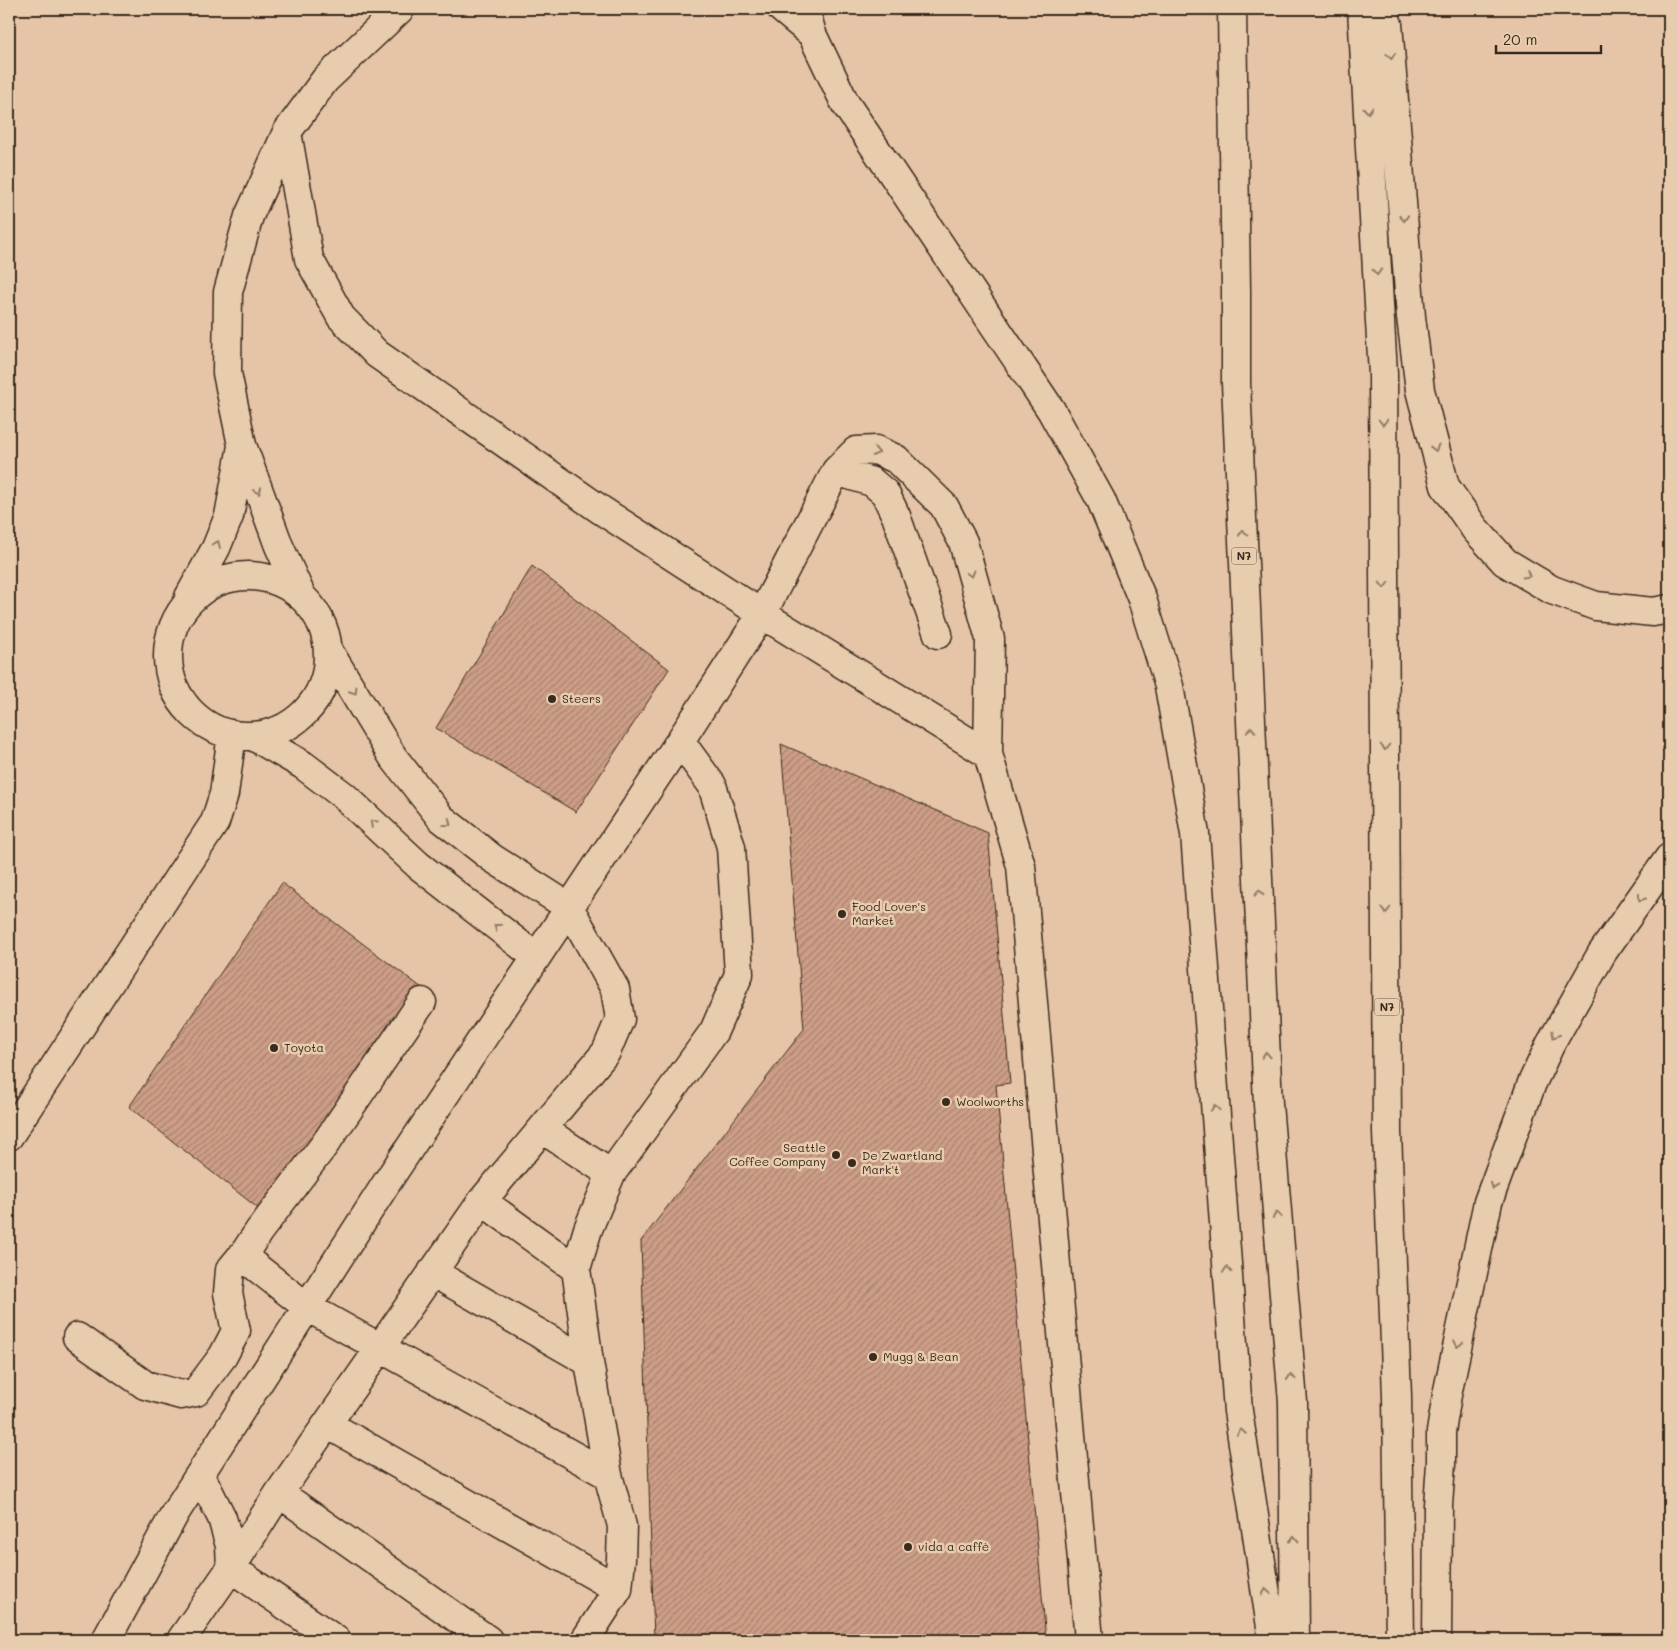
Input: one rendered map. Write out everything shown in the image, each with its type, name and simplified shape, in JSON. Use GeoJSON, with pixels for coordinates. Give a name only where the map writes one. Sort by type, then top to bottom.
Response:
{"type":"FeatureCollection","features":[{"type":"Feature","properties":{"kind":"main road"},"geometry":{"type":"LineString","coordinates":[[243,735],[274,732],[293,722],[309,708],[323,684],[327,671],[328,650],[324,629],[315,610],[301,594],[276,538],[242,445],[227,374],[228,292],[249,216],[287,132],[325,80],[400,9]]}},
{"type":"Feature","properties":{"kind":"main road"},"geometry":{"type":"LineString","coordinates":[[782,9],[809,21],[845,102],[1051,410],[1096,492],[1142,599],[1169,686],[1195,834],[1238,1411],[1273,1640]]}},
{"type":"Feature","properties":{"kind":"main road","name":"N7"},"geometry":{"type":"LineString","coordinates":[[1232,9],[1236,383],[1268,1104],[1293,1402],[1295,1640]]}},
{"type":"Feature","properties":{"kind":"main road","name":"N7"},"geometry":{"type":"LineString","coordinates":[[1362,9],[1383,374],[1387,1132],[1397,1396],[1400,1640]]}},
{"type":"Feature","properties":{"kind":"main road"},"geometry":{"type":"LineString","coordinates":[[1382,9],[1388,24],[1411,317],[1420,390],[1444,486],[1474,529],[1505,562],[1552,590],[1596,606],[1653,612],[1669,609]]}},
{"type":"Feature","properties":{"kind":"main road"},"geometry":{"type":"LineString","coordinates":[[287,132],[309,259],[341,317],[377,354],[601,510],[762,614],[988,754]]}},
{"type":"Feature","properties":{"kind":"main road"},"geometry":{"type":"LineString","coordinates":[[242,445],[229,516],[216,548],[175,620],[168,640],[167,661],[171,682],[181,700],[195,717],[212,728],[243,735],[303,765],[344,796],[418,865],[536,957]]}},
{"type":"Feature","properties":{"kind":"main road"},"geometry":{"type":"LineString","coordinates":[[106,1640],[174,1513],[391,1176],[680,741],[762,614],[836,471],[856,451],[876,450],[896,459],[944,506],[963,542],[990,639],[988,754],[1021,866],[1089,1640]]}},
{"type":"Feature","properties":{"kind":"main road"},"geometry":{"type":"LineString","coordinates":[[836,471],[872,482],[885,493],[896,516],[938,634]]}},
{"type":"Feature","properties":{"kind":"main road"},"geometry":{"type":"LineString","coordinates":[[186,603],[202,589],[221,579],[242,575],[263,577],[283,583],[301,594]]}},
{"type":"Feature","properties":{"kind":"main road"},"geometry":{"type":"LineString","coordinates":[[181,1640],[232,1568],[279,1493],[482,1201],[606,1052],[620,1019],[615,989],[569,907],[492,858],[441,818],[393,757],[328,650]]}},
{"type":"Feature","properties":{"kind":"main road"},"geometry":{"type":"LineString","coordinates":[[9,1136],[214,822],[243,735]]}},
{"type":"Feature","properties":{"kind":"main road"},"geometry":{"type":"LineString","coordinates":[[585,1640],[618,1589],[622,1526],[608,1475],[588,1362],[576,1269],[588,1229],[611,1174],[714,1032],[739,974],[731,847],[712,785],[680,741]]}},
{"type":"Feature","properties":{"kind":"main road"},"geometry":{"type":"LineString","coordinates":[[1437,1640],[1438,1505],[1441,1432],[1488,1202],[1532,1083],[1559,1028],[1602,953],[1669,858]]}},
{"type":"Feature","properties":{"kind":"main road"},"geometry":{"type":"LineString","coordinates":[[77,1337],[144,1385],[181,1395],[196,1392],[223,1356],[236,1331],[228,1293],[230,1270],[325,1144],[422,1002]]}},
{"type":"Feature","properties":{"kind":"main road"},"geometry":{"type":"LineString","coordinates":[[542,1129],[611,1174]]}},
{"type":"Feature","properties":{"kind":"main road"},"geometry":{"type":"LineString","coordinates":[[482,1201],[576,1269]]}},
{"type":"Feature","properties":{"kind":"main road"},"geometry":{"type":"LineString","coordinates":[[245,1252],[251,1262],[307,1307],[608,1475]]}},
{"type":"Feature","properties":{"kind":"main road"},"geometry":{"type":"LineString","coordinates":[[432,1272],[588,1362]]}},
{"type":"Feature","properties":{"kind":"main road"},"geometry":{"type":"LineString","coordinates":[[327,1424],[618,1589]]}},
{"type":"Feature","properties":{"kind":"main road"},"geometry":{"type":"LineString","coordinates":[[200,1474],[222,1518],[230,1546],[232,1568]]}},
{"type":"Feature","properties":{"kind":"main road"},"geometry":{"type":"LineString","coordinates":[[279,1493],[488,1640]]}},
{"type":"Feature","properties":{"kind":"main road"},"geometry":{"type":"LineString","coordinates":[[232,1568],[336,1640]]}},
{"type":"Feature","properties":{"kind":"building","name":"Steers"},"geometry":{"type":"Polygon","coordinates":[[[532,566],[669,669],[576,812],[436,728],[532,566]]]}},
{"type":"Feature","properties":{"kind":"building","name":"De Zwartland Mark't"},"geometry":{"type":"Polygon","coordinates":[[[781,744],[988,833],[1010,1083],[996,1085],[1046,1640],[654,1640],[641,1241],[804,1029],[781,744]]]}},
{"type":"Feature","properties":{"kind":"building","name":"Toyota"},"geometry":{"type":"Polygon","coordinates":[[[282,883],[422,988],[259,1209],[129,1107],[282,883]]]}},
{"type":"Feature","properties":{"kind":"place","name":"Steers"},"geometry":{"type":"Point","coordinates":[552,699]}},
{"type":"Feature","properties":{"kind":"place","name":"Food Lover's Market"},"geometry":{"type":"Point","coordinates":[842,914]}},
{"type":"Feature","properties":{"kind":"place","name":"Toyota"},"geometry":{"type":"Point","coordinates":[274,1048]}},
{"type":"Feature","properties":{"kind":"place","name":"Woolworths"},"geometry":{"type":"Point","coordinates":[946,1102]}},
{"type":"Feature","properties":{"kind":"place","name":"Seattle Coffee Company"},"geometry":{"type":"Point","coordinates":[836,1155]}},
{"type":"Feature","properties":{"kind":"place","name":"De Zwartland Mark't"},"geometry":{"type":"Point","coordinates":[852,1163]}},
{"type":"Feature","properties":{"kind":"place","name":"Mugg & Bean"},"geometry":{"type":"Point","coordinates":[873,1357]}},
{"type":"Feature","properties":{"kind":"place","name":"vida a caffè"},"geometry":{"type":"Point","coordinates":[908,1547]}}]}
